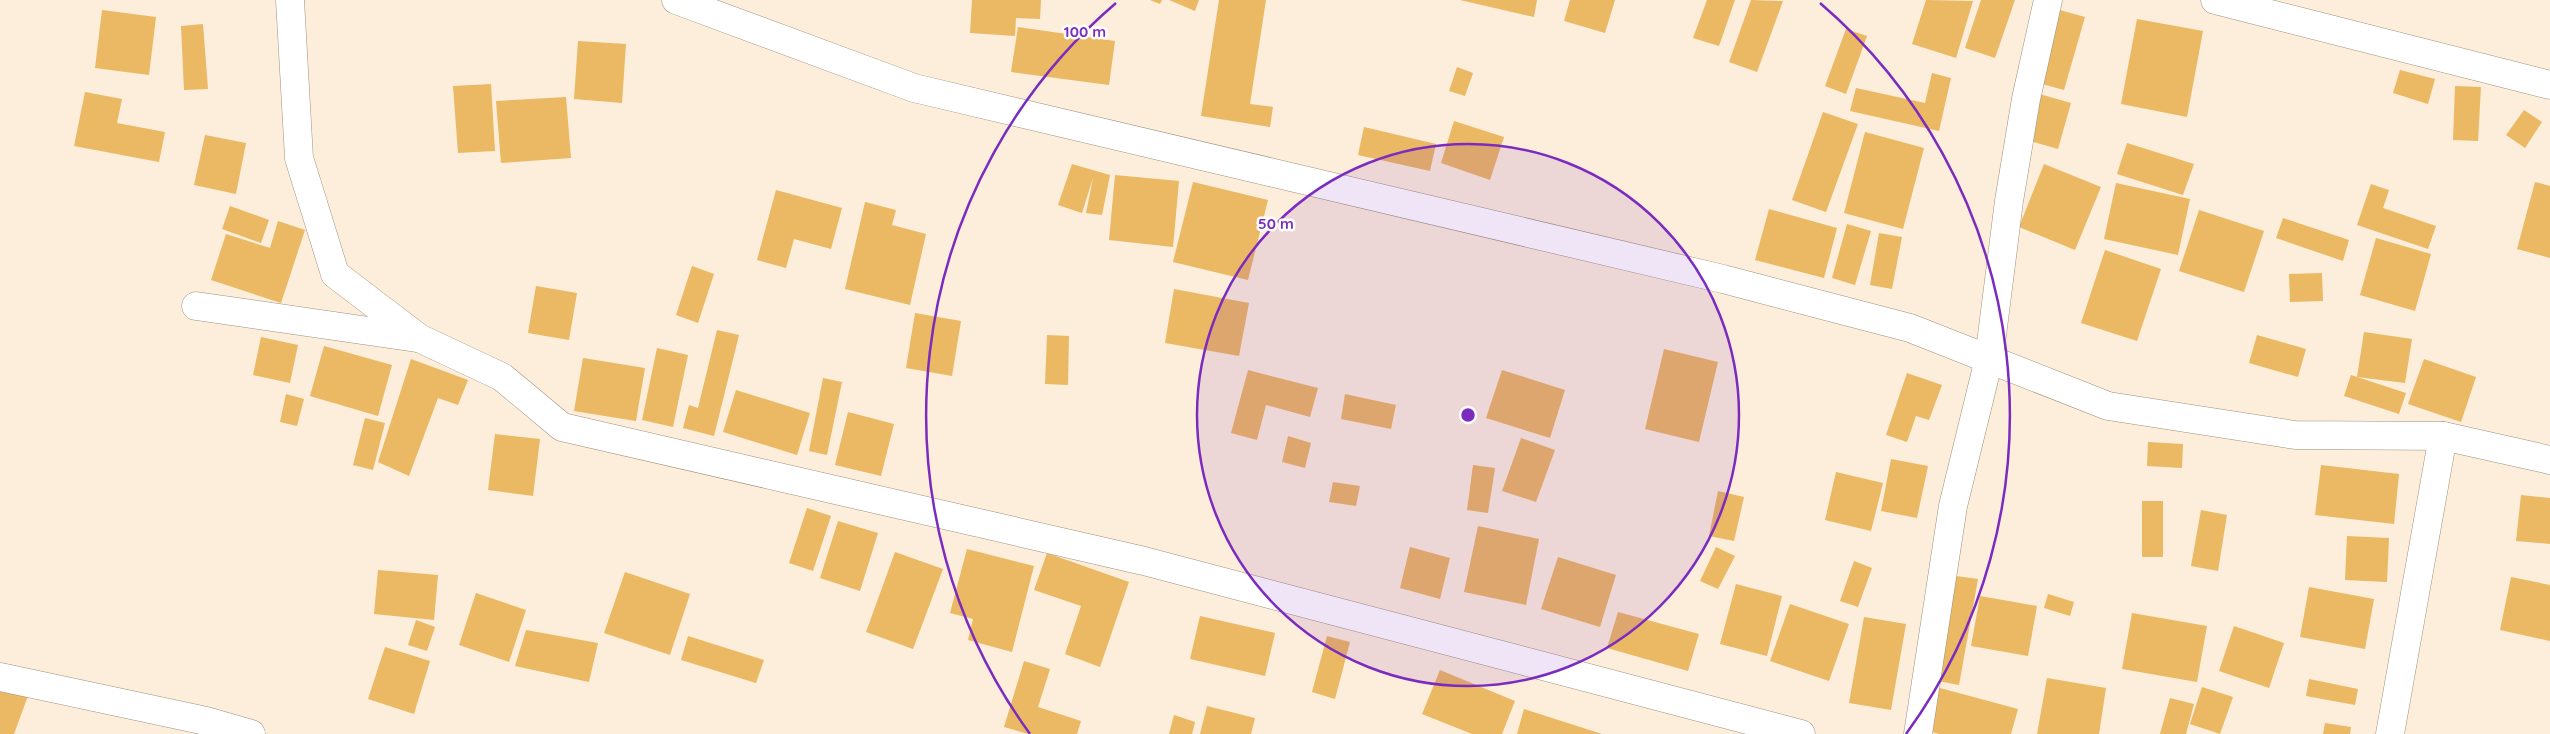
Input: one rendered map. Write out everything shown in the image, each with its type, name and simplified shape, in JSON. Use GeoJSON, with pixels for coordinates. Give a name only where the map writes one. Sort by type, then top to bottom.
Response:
{"type":"FeatureCollection","features":[{"type":"Feature","properties":{"kind":"street"},"geometry":{"type":"LineString","coordinates":[[290,0],[299,158],[335,274],[419,338],[502,377],[562,427],[1144,561],[1801,734]]}},
{"type":"Feature","properties":{"kind":"street"},"geometry":{"type":"LineString","coordinates":[[676,0],[914,88],[1723,279],[1910,328],[2108,406],[2294,435],[2443,436],[2550,460]]}},
{"type":"Feature","properties":{"kind":"street"},"geometry":{"type":"LineString","coordinates":[[1918,734],[1954,506],[1989,359],[2009,201],[2026,98],[2048,0]]}},
{"type":"Feature","properties":{"kind":"street"},"geometry":{"type":"LineString","coordinates":[[2215,0],[2550,85]]}},
{"type":"Feature","properties":{"kind":"street"},"geometry":{"type":"LineString","coordinates":[[196,306],[419,338]]}},
{"type":"Feature","properties":{"kind":"street"},"geometry":{"type":"LineString","coordinates":[[2390,734],[2443,436]]}},
{"type":"Feature","properties":{"kind":"street"},"geometry":{"type":"LineString","coordinates":[[0,677],[206,720],[251,734]]}},
{"type":"Feature","properties":{"kind":"building"},"geometry":{"type":"Polygon","coordinates":[[[972,0],[1041,0],[1040,19],[1016,18],[1015,36],[970,33],[972,0]]]}},
{"type":"Feature","properties":{"kind":"building"},"geometry":{"type":"Polygon","coordinates":[[[1150,0],[1162,0],[1160,4],[1150,0]]]}},
{"type":"Feature","properties":{"kind":"building"},"geometry":{"type":"Polygon","coordinates":[[[1169,0],[1199,0],[1195,11],[1169,0]]]}},
{"type":"Feature","properties":{"kind":"building"},"geometry":{"type":"Polygon","coordinates":[[[1219,0],[1266,0],[1250,104],[1273,107],[1270,127],[1201,116],[1219,0]]]}},
{"type":"Feature","properties":{"kind":"building"},"geometry":{"type":"Polygon","coordinates":[[[1460,0],[1537,0],[1534,17],[1460,0]]]}},
{"type":"Feature","properties":{"kind":"building"},"geometry":{"type":"Polygon","coordinates":[[[1570,0],[1615,0],[1605,33],[1564,21],[1570,0]]]}},
{"type":"Feature","properties":{"kind":"building"},"geometry":{"type":"Polygon","coordinates":[[[1707,0],[1735,0],[1719,46],[1693,38],[1707,0]]]}},
{"type":"Feature","properties":{"kind":"building"},"geometry":{"type":"Polygon","coordinates":[[[1751,0],[1783,1],[1757,72],[1729,62],[1751,0]]]}},
{"type":"Feature","properties":{"kind":"building"},"geometry":{"type":"Polygon","coordinates":[[[1926,0],[1973,1],[1956,58],[1912,44],[1926,0]]]}},
{"type":"Feature","properties":{"kind":"building"},"geometry":{"type":"Polygon","coordinates":[[[1981,0],[2015,0],[1995,58],[1965,48],[1981,0]]]}},
{"type":"Feature","properties":{"kind":"building"},"geometry":{"type":"Polygon","coordinates":[[[2056,9],[2085,17],[2064,90],[2035,82],[2056,9]]]}},
{"type":"Feature","properties":{"kind":"building"},"geometry":{"type":"Polygon","coordinates":[[[102,10],[156,17],[149,75],[95,68],[102,10]]]}},
{"type":"Feature","properties":{"kind":"building"},"geometry":{"type":"Polygon","coordinates":[[[2137,19],[2203,31],[2187,117],[2121,104],[2137,19]]]}},
{"type":"Feature","properties":{"kind":"building"},"geometry":{"type":"Polygon","coordinates":[[[203,24],[208,89],[184,90],[181,26],[203,24]]]}},
{"type":"Feature","properties":{"kind":"building"},"geometry":{"type":"Polygon","coordinates":[[[1018,27],[1115,41],[1109,85],[1011,72],[1018,27]]]}},
{"type":"Feature","properties":{"kind":"building"},"geometry":{"type":"Polygon","coordinates":[[[1846,29],[1867,36],[1846,94],[1825,86],[1846,29]]]}},
{"type":"Feature","properties":{"kind":"building"},"geometry":{"type":"Polygon","coordinates":[[[578,41],[626,44],[622,103],[574,99],[578,41]]]}},
{"type":"Feature","properties":{"kind":"building"},"geometry":{"type":"Polygon","coordinates":[[[1457,67],[1473,73],[1465,96],[1449,91],[1457,67]]]}},
{"type":"Feature","properties":{"kind":"building"},"geometry":{"type":"Polygon","coordinates":[[[2400,70],[2435,79],[2428,104],[2393,93],[2400,70]]]}},
{"type":"Feature","properties":{"kind":"building"},"geometry":{"type":"Polygon","coordinates":[[[1932,73],[1951,78],[1939,131],[1850,111],[1856,88],[1925,103],[1932,73]]]}},
{"type":"Feature","properties":{"kind":"building"},"geometry":{"type":"Polygon","coordinates":[[[491,84],[495,151],[458,153],[453,86],[491,84]]]}},
{"type":"Feature","properties":{"kind":"building"},"geometry":{"type":"Polygon","coordinates":[[[2455,86],[2481,87],[2478,141],[2453,140],[2455,86]]]}},
{"type":"Feature","properties":{"kind":"building"},"geometry":{"type":"Polygon","coordinates":[[[85,92],[122,99],[117,123],[165,132],[159,162],[74,146],[85,92]]]}},
{"type":"Feature","properties":{"kind":"building"},"geometry":{"type":"Polygon","coordinates":[[[2036,93],[2071,103],[2058,149],[2023,139],[2036,93]]]}},
{"type":"Feature","properties":{"kind":"building"},"geometry":{"type":"Polygon","coordinates":[[[566,97],[571,158],[501,163],[496,101],[566,97]]]}},
{"type":"Feature","properties":{"kind":"building"},"geometry":{"type":"Polygon","coordinates":[[[2524,110],[2542,122],[2525,148],[2506,135],[2524,110]]]}},
{"type":"Feature","properties":{"kind":"building"},"geometry":{"type":"Polygon","coordinates":[[[1823,112],[1858,124],[1826,212],[1792,200],[1823,112]]]}},
{"type":"Feature","properties":{"kind":"building"},"geometry":{"type":"Polygon","coordinates":[[[1454,121],[1504,137],[1490,180],[1441,163],[1454,121]]]}},
{"type":"Feature","properties":{"kind":"building"},"geometry":{"type":"Polygon","coordinates":[[[1364,127],[1436,144],[1430,171],[1358,155],[1364,127]]]}},
{"type":"Feature","properties":{"kind":"building"},"geometry":{"type":"Polygon","coordinates":[[[1865,132],[1924,148],[1903,229],[1844,213],[1865,132]]]}},
{"type":"Feature","properties":{"kind":"building"},"geometry":{"type":"Polygon","coordinates":[[[205,135],[246,143],[236,194],[194,185],[205,135]]]}},
{"type":"Feature","properties":{"kind":"building"},"geometry":{"type":"Polygon","coordinates":[[[2127,143],[2194,164],[2183,195],[2117,174],[2127,143]]]}},
{"type":"Feature","properties":{"kind":"building"},"geometry":{"type":"Polygon","coordinates":[[[1072,164],[1110,175],[1102,215],[1086,213],[1093,178],[1082,213],[1058,205],[1072,164]]]}},
{"type":"Feature","properties":{"kind":"building"},"geometry":{"type":"Polygon","coordinates":[[[2044,164],[2101,187],[2075,250],[2019,227],[2044,164]]]}},
{"type":"Feature","properties":{"kind":"building"},"geometry":{"type":"Polygon","coordinates":[[[1115,175],[1179,181],[1173,247],[1109,240],[1115,175]]]}},
{"type":"Feature","properties":{"kind":"building"},"geometry":{"type":"Polygon","coordinates":[[[1193,182],[1268,200],[1248,280],[1173,262],[1193,182]]]}},
{"type":"Feature","properties":{"kind":"building"},"geometry":{"type":"Polygon","coordinates":[[[2535,182],[2550,186],[2550,258],[2517,249],[2535,182]]]}},
{"type":"Feature","properties":{"kind":"building"},"geometry":{"type":"Polygon","coordinates":[[[2116,183],[2190,199],[2178,255],[2104,239],[2116,183]]]}},
{"type":"Feature","properties":{"kind":"building"},"geometry":{"type":"Polygon","coordinates":[[[2371,184],[2389,190],[2383,208],[2436,226],[2428,249],[2357,225],[2371,184]]]}},
{"type":"Feature","properties":{"kind":"building"},"geometry":{"type":"Polygon","coordinates":[[[776,190],[842,208],[831,249],[794,239],[786,268],[757,260],[776,190]]]}},
{"type":"Feature","properties":{"kind":"building"},"geometry":{"type":"Polygon","coordinates":[[[865,202],[896,210],[892,225],[926,234],[910,305],[845,289],[865,202]]]}},
{"type":"Feature","properties":{"kind":"building"},"geometry":{"type":"Polygon","coordinates":[[[230,206],[269,220],[261,243],[222,229],[230,206]]]}},
{"type":"Feature","properties":{"kind":"building"},"geometry":{"type":"Polygon","coordinates":[[[1769,209],[1837,228],[1824,278],[1755,260],[1769,209]]]}},
{"type":"Feature","properties":{"kind":"building"},"geometry":{"type":"Polygon","coordinates":[[[2199,210],[2264,231],[2244,292],[2179,271],[2199,210]]]}},
{"type":"Feature","properties":{"kind":"building"},"geometry":{"type":"Polygon","coordinates":[[[2283,218],[2349,240],[2343,261],[2276,238],[2283,218]]]}},
{"type":"Feature","properties":{"kind":"building"},"geometry":{"type":"Polygon","coordinates":[[[278,221],[305,230],[281,303],[211,280],[226,234],[270,248],[278,221]]]}},
{"type":"Feature","properties":{"kind":"building"},"geometry":{"type":"Polygon","coordinates":[[[1847,224],[1871,231],[1855,285],[1832,278],[1847,224]]]}},
{"type":"Feature","properties":{"kind":"building"},"geometry":{"type":"Polygon","coordinates":[[[1879,233],[1902,237],[1892,289],[1870,285],[1879,233]]]}},
{"type":"Feature","properties":{"kind":"building"},"geometry":{"type":"Polygon","coordinates":[[[2376,238],[2431,254],[2415,311],[2360,295],[2376,238]]]}},
{"type":"Feature","properties":{"kind":"building"},"geometry":{"type":"Polygon","coordinates":[[[2105,250],[2161,269],[2137,341],[2081,323],[2105,250]]]}},
{"type":"Feature","properties":{"kind":"building"},"geometry":{"type":"Polygon","coordinates":[[[692,266],[714,274],[698,323],[676,315],[692,266]]]}},
{"type":"Feature","properties":{"kind":"building"},"geometry":{"type":"Polygon","coordinates":[[[2322,273],[2323,301],[2290,302],[2289,274],[2322,273]]]}},
{"type":"Feature","properties":{"kind":"building"},"geometry":{"type":"Polygon","coordinates":[[[536,286],[577,293],[569,340],[528,333],[536,286]]]}},
{"type":"Feature","properties":{"kind":"building"},"geometry":{"type":"Polygon","coordinates":[[[1174,289],[1249,303],[1239,356],[1165,343],[1174,289]]]}},
{"type":"Feature","properties":{"kind":"building"},"geometry":{"type":"Polygon","coordinates":[[[915,313],[961,321],[952,376],[906,368],[915,313]]]}},
{"type":"Feature","properties":{"kind":"building"},"geometry":{"type":"Polygon","coordinates":[[[717,330],[739,335],[714,436],[683,428],[689,405],[698,408],[717,330]]]}},
{"type":"Feature","properties":{"kind":"building"},"geometry":{"type":"Polygon","coordinates":[[[2364,332],[2412,339],[2405,383],[2357,377],[2364,332]]]}},
{"type":"Feature","properties":{"kind":"building"},"geometry":{"type":"Polygon","coordinates":[[[1047,335],[1069,336],[1068,385],[1045,384],[1047,335]]]}},
{"type":"Feature","properties":{"kind":"building"},"geometry":{"type":"Polygon","coordinates":[[[2257,335],[2306,349],[2298,377],[2249,363],[2257,335]]]}},
{"type":"Feature","properties":{"kind":"building"},"geometry":{"type":"Polygon","coordinates":[[[261,337],[298,345],[290,383],[253,375],[261,337]]]}},
{"type":"Feature","properties":{"kind":"building"},"geometry":{"type":"Polygon","coordinates":[[[324,346],[392,365],[378,416],[310,396],[324,346]]]}},
{"type":"Feature","properties":{"kind":"building"},"geometry":{"type":"Polygon","coordinates":[[[657,348],[688,355],[673,427],[642,420],[657,348]]]}},
{"type":"Feature","properties":{"kind":"building"},"geometry":{"type":"Polygon","coordinates":[[[1664,349],[1718,362],[1699,442],[1645,429],[1664,349]]]}},
{"type":"Feature","properties":{"kind":"building"},"geometry":{"type":"Polygon","coordinates":[[[583,358],[645,368],[636,421],[574,411],[583,358]]]}},
{"type":"Feature","properties":{"kind":"building"},"geometry":{"type":"Polygon","coordinates":[[[411,359],[468,380],[458,405],[438,398],[409,476],[378,462],[411,359]]]}},
{"type":"Feature","properties":{"kind":"building"},"geometry":{"type":"Polygon","coordinates":[[[2424,359],[2476,377],[2461,422],[2408,404],[2424,359]]]}},
{"type":"Feature","properties":{"kind":"building"},"geometry":{"type":"Polygon","coordinates":[[[1248,370],[1318,388],[1310,417],[1266,405],[1257,440],[1231,433],[1248,370]]]}},
{"type":"Feature","properties":{"kind":"building"},"geometry":{"type":"Polygon","coordinates":[[[1502,370],[1565,390],[1550,438],[1486,418],[1502,370]]]}},
{"type":"Feature","properties":{"kind":"building"},"geometry":{"type":"Polygon","coordinates":[[[1907,373],[1942,385],[1929,420],[1916,416],[1907,442],[1886,435],[1907,373]]]}},
{"type":"Feature","properties":{"kind":"building"},"geometry":{"type":"Polygon","coordinates":[[[2351,375],[2406,393],[2399,414],[2344,396],[2351,375]]]}},
{"type":"Feature","properties":{"kind":"building"},"geometry":{"type":"Polygon","coordinates":[[[823,378],[842,382],[827,455],[809,451],[823,378]]]}},
{"type":"Feature","properties":{"kind":"building"},"geometry":{"type":"Polygon","coordinates":[[[736,390],[810,413],[797,455],[723,432],[736,390]]]}},
{"type":"Feature","properties":{"kind":"building"},"geometry":{"type":"Polygon","coordinates":[[[286,394],[304,399],[297,426],[280,422],[286,394]]]}},
{"type":"Feature","properties":{"kind":"building"},"geometry":{"type":"Polygon","coordinates":[[[1345,394],[1396,405],[1391,429],[1341,419],[1345,394]]]}},
{"type":"Feature","properties":{"kind":"building"},"geometry":{"type":"Polygon","coordinates":[[[848,412],[894,424],[881,476],[835,465],[848,412]]]}},
{"type":"Feature","properties":{"kind":"building"},"geometry":{"type":"Polygon","coordinates":[[[365,418],[385,423],[373,470],[353,465],[365,418]]]}},
{"type":"Feature","properties":{"kind":"building"},"geometry":{"type":"Polygon","coordinates":[[[495,434],[540,439],[533,496],[488,490],[495,434]]]}},
{"type":"Feature","properties":{"kind":"building"},"geometry":{"type":"Polygon","coordinates":[[[1288,436],[1311,443],[1305,468],[1282,462],[1288,436]]]}},
{"type":"Feature","properties":{"kind":"building"},"geometry":{"type":"Polygon","coordinates":[[[1521,438],[1555,450],[1536,502],[1502,491],[1521,438]]]}},
{"type":"Feature","properties":{"kind":"building"},"geometry":{"type":"Polygon","coordinates":[[[2148,442],[2183,444],[2182,468],[2147,466],[2148,442]]]}},
{"type":"Feature","properties":{"kind":"building"},"geometry":{"type":"Polygon","coordinates":[[[1891,459],[1928,466],[1917,518],[1881,511],[1891,459]]]}},
{"type":"Feature","properties":{"kind":"building"},"geometry":{"type":"Polygon","coordinates":[[[1473,465],[1495,468],[1488,513],[1467,510],[1473,465]]]}},
{"type":"Feature","properties":{"kind":"building"},"geometry":{"type":"Polygon","coordinates":[[[2321,465],[2399,474],[2394,524],[2315,515],[2321,465]]]}},
{"type":"Feature","properties":{"kind":"building"},"geometry":{"type":"Polygon","coordinates":[[[1836,472],[1883,483],[1871,531],[1825,520],[1836,472]]]}},
{"type":"Feature","properties":{"kind":"building"},"geometry":{"type":"Polygon","coordinates":[[[1333,482],[1360,486],[1356,506],[1329,502],[1333,482]]]}},
{"type":"Feature","properties":{"kind":"building"},"geometry":{"type":"Polygon","coordinates":[[[1718,491],[1744,497],[1734,541],[1709,536],[1718,491]]]}},
{"type":"Feature","properties":{"kind":"building"},"geometry":{"type":"Polygon","coordinates":[[[2521,495],[2550,498],[2550,544],[2516,541],[2521,495]]]}},
{"type":"Feature","properties":{"kind":"building"},"geometry":{"type":"Polygon","coordinates":[[[2142,501],[2163,501],[2163,557],[2142,557],[2142,501]]]}},
{"type":"Feature","properties":{"kind":"building"},"geometry":{"type":"Polygon","coordinates":[[[807,508],[831,516],[813,571],[789,563],[807,508]]]}},
{"type":"Feature","properties":{"kind":"building"},"geometry":{"type":"Polygon","coordinates":[[[2201,510],[2227,515],[2218,571],[2191,566],[2201,510]]]}},
{"type":"Feature","properties":{"kind":"building"},"geometry":{"type":"Polygon","coordinates":[[[838,521],[878,533],[860,591],[820,578],[838,521]]]}},
{"type":"Feature","properties":{"kind":"building"},"geometry":{"type":"Polygon","coordinates":[[[1478,526],[1539,539],[1526,605],[1464,592],[1478,526]]]}},
{"type":"Feature","properties":{"kind":"building"},"geometry":{"type":"Polygon","coordinates":[[[2347,536],[2389,538],[2387,582],[2345,580],[2347,536]]]}},
{"type":"Feature","properties":{"kind":"building"},"geometry":{"type":"Polygon","coordinates":[[[1410,547],[1450,558],[1440,599],[1400,588],[1410,547]]]}},
{"type":"Feature","properties":{"kind":"building"},"geometry":{"type":"Polygon","coordinates":[[[1716,547],[1735,556],[1718,589],[1700,581],[1716,547]]]}},
{"type":"Feature","properties":{"kind":"building"},"geometry":{"type":"Polygon","coordinates":[[[967,549],[1034,566],[1012,652],[968,640],[973,619],[950,613],[967,549]]]}},
{"type":"Feature","properties":{"kind":"building"},"geometry":{"type":"Polygon","coordinates":[[[895,552],[943,569],[913,649],[866,632],[895,552]]]}},
{"type":"Feature","properties":{"kind":"building"},"geometry":{"type":"Polygon","coordinates":[[[1047,553],[1129,582],[1100,667],[1065,654],[1081,606],[1034,590],[1047,553]]]}},
{"type":"Feature","properties":{"kind":"building"},"geometry":{"type":"Polygon","coordinates":[[[1558,557],[1616,575],[1600,627],[1541,609],[1558,557]]]}},
{"type":"Feature","properties":{"kind":"building"},"geometry":{"type":"Polygon","coordinates":[[[1854,561],[1872,568],[1858,607],[1840,601],[1854,561]]]}},
{"type":"Feature","properties":{"kind":"building"},"geometry":{"type":"Polygon","coordinates":[[[378,570],[438,575],[434,620],[374,614],[378,570]]]}},
{"type":"Feature","properties":{"kind":"building"},"geometry":{"type":"Polygon","coordinates":[[[625,572],[690,594],[670,655],[604,633],[625,572]]]}},
{"type":"Feature","properties":{"kind":"building"},"geometry":{"type":"Polygon","coordinates":[[[1956,576],[1978,579],[1959,685],[1938,681],[1956,576]]]}},
{"type":"Feature","properties":{"kind":"building"},"geometry":{"type":"Polygon","coordinates":[[[2511,577],[2550,585],[2550,641],[2500,630],[2511,577]]]}},
{"type":"Feature","properties":{"kind":"building"},"geometry":{"type":"Polygon","coordinates":[[[1736,584],[1782,596],[1767,656],[1720,644],[1736,584]]]}},
{"type":"Feature","properties":{"kind":"building"},"geometry":{"type":"Polygon","coordinates":[[[2309,587],[2374,599],[2365,649],[2300,637],[2309,587]]]}},
{"type":"Feature","properties":{"kind":"building"},"geometry":{"type":"Polygon","coordinates":[[[476,593],[526,610],[509,662],[459,645],[476,593]]]}},
{"type":"Feature","properties":{"kind":"building"},"geometry":{"type":"Polygon","coordinates":[[[2048,594],[2074,602],[2070,616],[2044,608],[2048,594]]]}},
{"type":"Feature","properties":{"kind":"building"},"geometry":{"type":"Polygon","coordinates":[[[1980,596],[2037,606],[2028,656],[1971,646],[1980,596]]]}},
{"type":"Feature","properties":{"kind":"building"},"geometry":{"type":"Polygon","coordinates":[[[1790,604],[1849,624],[1829,681],[1770,661],[1790,604]]]}},
{"type":"Feature","properties":{"kind":"building"},"geometry":{"type":"Polygon","coordinates":[[[1618,612],[1699,634],[1688,671],[1607,648],[1618,612]]]}},
{"type":"Feature","properties":{"kind":"building"},"geometry":{"type":"Polygon","coordinates":[[[2132,613],[2207,626],[2197,682],[2122,669],[2132,613]]]}},
{"type":"Feature","properties":{"kind":"building"},"geometry":{"type":"Polygon","coordinates":[[[1200,616],[1275,633],[1265,676],[1190,659],[1200,616]]]}},
{"type":"Feature","properties":{"kind":"building"},"geometry":{"type":"Polygon","coordinates":[[[1864,617],[1906,624],[1891,710],[1849,703],[1864,617]]]}},
{"type":"Feature","properties":{"kind":"building"},"geometry":{"type":"Polygon","coordinates":[[[416,620],[435,627],[427,651],[408,645],[416,620]]]}},
{"type":"Feature","properties":{"kind":"building"},"geometry":{"type":"Polygon","coordinates":[[[2234,626],[2284,643],[2269,688],[2219,671],[2234,626]]]}},
{"type":"Feature","properties":{"kind":"building"},"geometry":{"type":"Polygon","coordinates":[[[526,630],[598,643],[589,682],[515,666],[526,630]]]}},
{"type":"Feature","properties":{"kind":"building"},"geometry":{"type":"Polygon","coordinates":[[[688,636],[764,660],[756,683],[681,660],[688,636]]]}},
{"type":"Feature","properties":{"kind":"building"},"geometry":{"type":"Polygon","coordinates":[[[1327,636],[1350,642],[1335,699],[1312,692],[1327,636]]]}},
{"type":"Feature","properties":{"kind":"building"},"geometry":{"type":"Polygon","coordinates":[[[385,647],[430,661],[414,714],[368,699],[385,647]]]}},
{"type":"Feature","properties":{"kind":"building"},"geometry":{"type":"Polygon","coordinates":[[[1024,661],[1050,669],[1038,707],[1081,721],[1077,734],[1028,734],[1004,727],[1024,661]]]}},
{"type":"Feature","properties":{"kind":"building"},"geometry":{"type":"Polygon","coordinates":[[[1440,670],[1515,701],[1502,734],[1472,734],[1422,714],[1440,670]]]}},
{"type":"Feature","properties":{"kind":"building"},"geometry":{"type":"Polygon","coordinates":[[[2047,678],[2106,688],[2099,734],[2037,734],[2047,678]]]}},
{"type":"Feature","properties":{"kind":"building"},"geometry":{"type":"Polygon","coordinates":[[[2309,679],[2358,689],[2355,705],[2306,696],[2309,679]]]}},
{"type":"Feature","properties":{"kind":"building"},"geometry":{"type":"Polygon","coordinates":[[[0,683],[29,693],[14,734],[0,734],[0,683]]]}},
{"type":"Feature","properties":{"kind":"building"},"geometry":{"type":"Polygon","coordinates":[[[2202,687],[2233,697],[2220,734],[2190,724],[2202,687]]]}},
{"type":"Feature","properties":{"kind":"building"},"geometry":{"type":"Polygon","coordinates":[[[1940,688],[2018,709],[2011,734],[1939,734],[1928,731],[1940,688]]]}},
{"type":"Feature","properties":{"kind":"building"},"geometry":{"type":"Polygon","coordinates":[[[2170,698],[2194,704],[2186,734],[2160,734],[2170,698]]]}},
{"type":"Feature","properties":{"kind":"building"},"geometry":{"type":"Polygon","coordinates":[[[1207,706],[1255,718],[1251,734],[1200,734],[1207,706]]]}},
{"type":"Feature","properties":{"kind":"building"},"geometry":{"type":"Polygon","coordinates":[[[1524,709],[1602,734],[1517,734],[1524,709]]]}},
{"type":"Feature","properties":{"kind":"building"},"geometry":{"type":"Polygon","coordinates":[[[1174,715],[1195,722],[1192,734],[1169,734],[1174,715]]]}},
{"type":"Feature","properties":{"kind":"building"},"geometry":{"type":"Polygon","coordinates":[[[2325,723],[2351,727],[2350,734],[2323,734],[2325,723]]]}}]}
